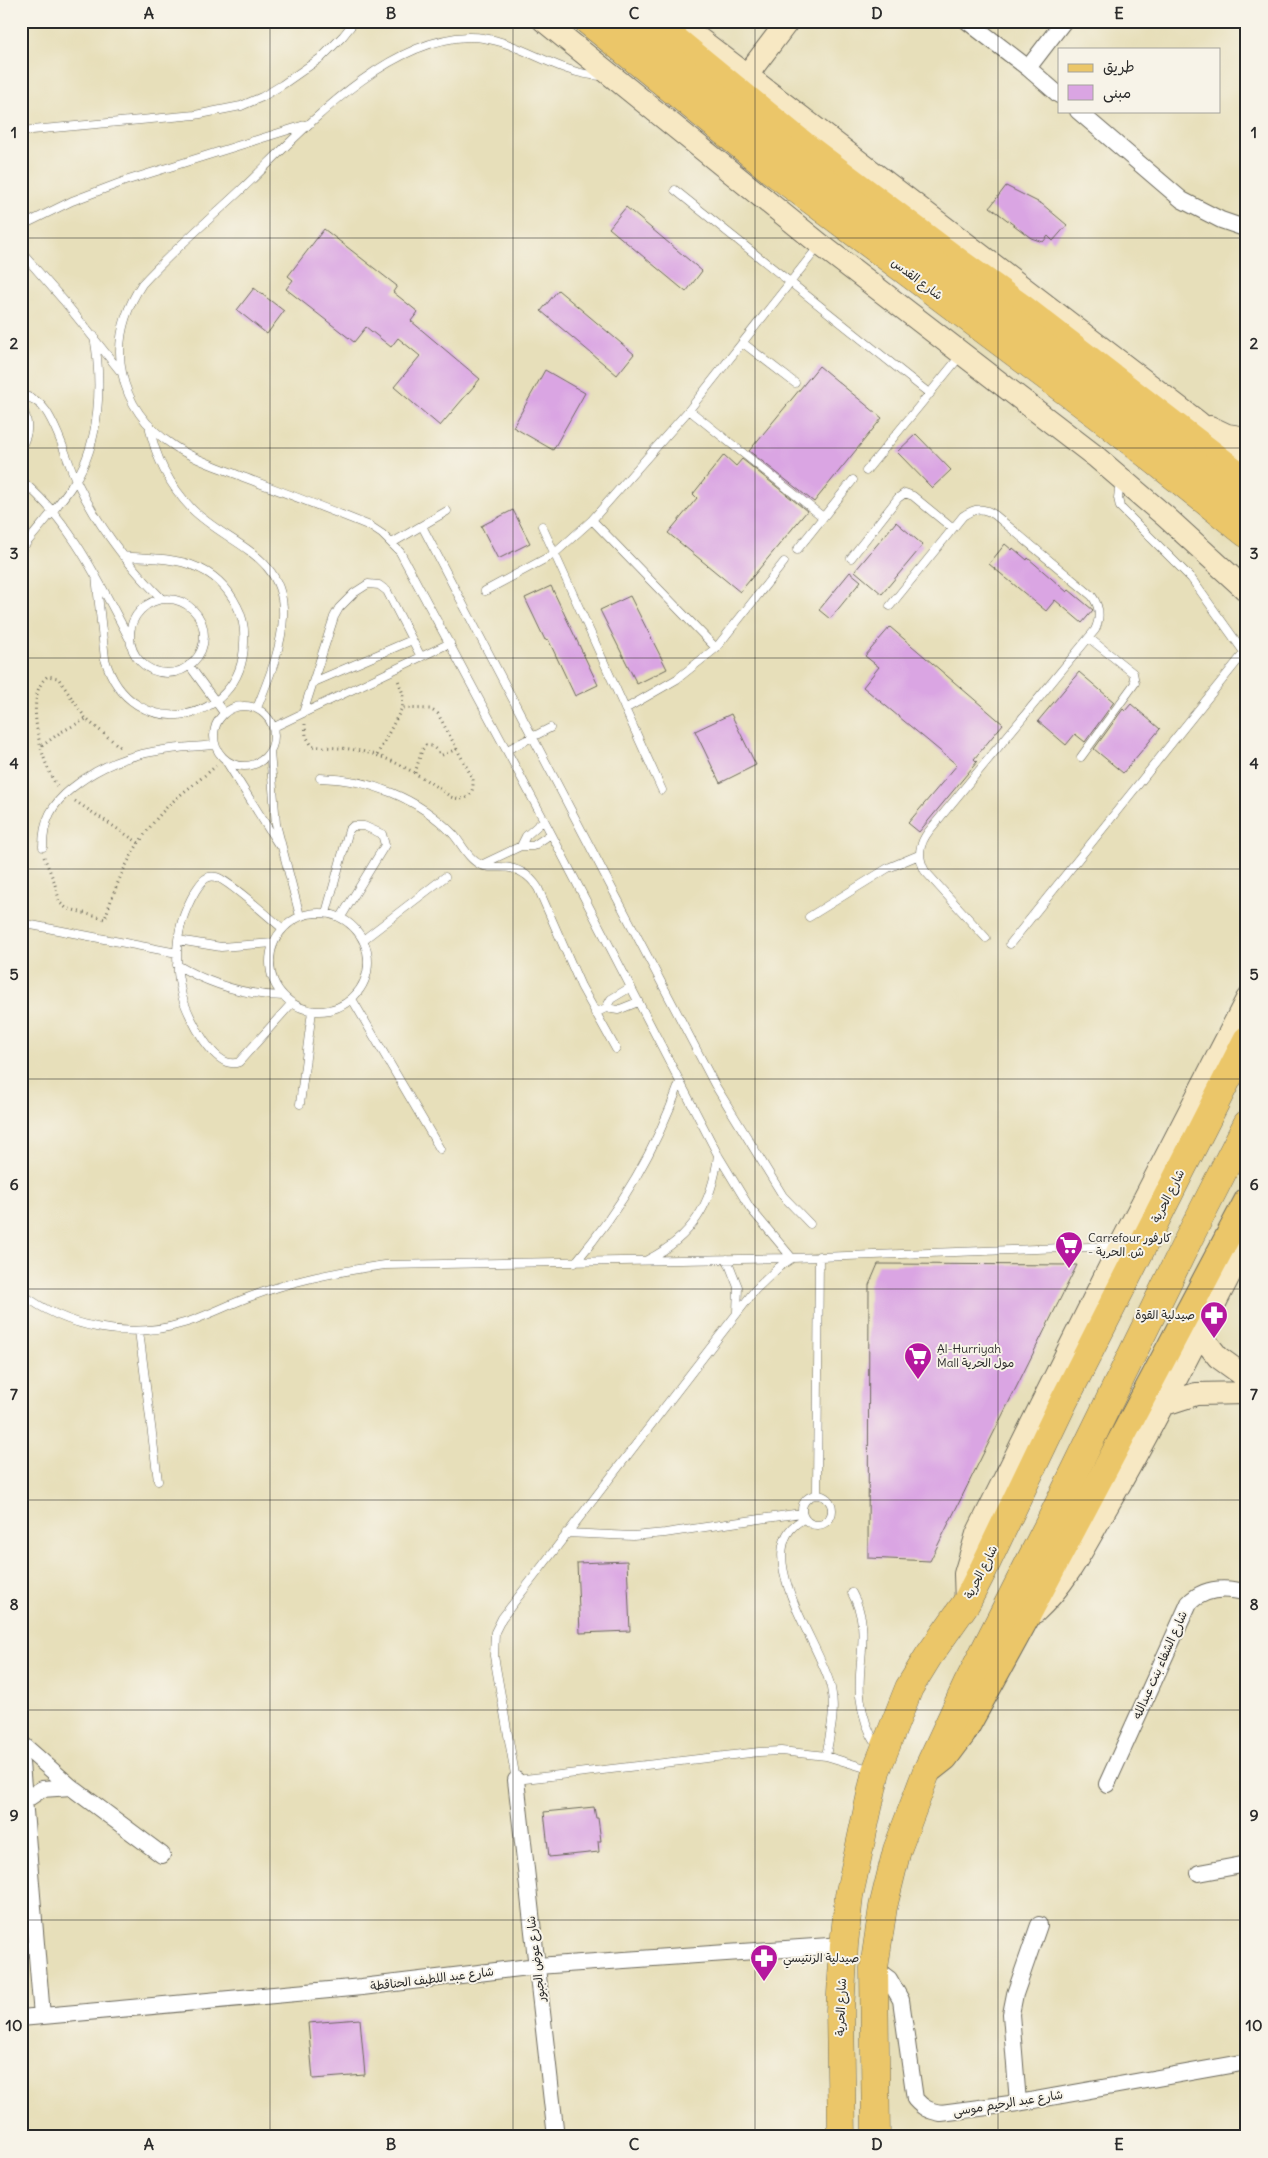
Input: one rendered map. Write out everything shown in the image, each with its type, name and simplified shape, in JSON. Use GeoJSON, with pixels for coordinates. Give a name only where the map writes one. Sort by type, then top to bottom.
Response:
{"type":"FeatureCollection","features":[{"type":"Feature","properties":{"kind":"highway","name":"شارع القدس"},"geometry":{"type":"LineString","coordinates":[[588,21],[770,169],[1099,416],[1207,475],[1247,534]]}},
{"type":"Feature","properties":{"kind":"highway","name":"شارع القدس"},"geometry":{"type":"LineString","coordinates":[[622,21],[786,152],[1122,405],[1247,507]]}},
{"type":"Feature","properties":{"kind":"highway","name":"شارع الحرية"},"geometry":{"type":"LineString","coordinates":[[842,2137],[840,2010],[844,1945],[849,1896],[879,1762],[909,1688],[966,1603],[1061,1407],[1247,1040]]}},
{"type":"Feature","properties":{"kind":"highway"},"geometry":{"type":"LineString","coordinates":[[876,2137],[874,1968],[896,1850],[926,1773],[968,1683],[1058,1505],[1184,1246],[1247,1124]]}},
{"type":"Feature","properties":{"kind":"main road"},"geometry":{"type":"LineString","coordinates":[[544,21],[820,244],[1120,477],[1241,582],[1247,600]]}},
{"type":"Feature","properties":{"kind":"main road"},"geometry":{"type":"LineString","coordinates":[[654,21],[804,144],[1023,307],[1207,475],[1247,480]]}},
{"type":"Feature","properties":{"kind":"main road"},"geometry":{"type":"LineString","coordinates":[[676,21],[1198,422],[1247,465]]}},
{"type":"Feature","properties":{"kind":"main road"},"geometry":{"type":"LineString","coordinates":[[747,75],[788,21]]}},
{"type":"Feature","properties":{"kind":"main road"},"geometry":{"type":"LineString","coordinates":[[1198,422],[1227,435],[1247,438]]}},
{"type":"Feature","properties":{"kind":"main road"},"geometry":{"type":"LineString","coordinates":[[966,1603],[965,1574],[977,1534],[1120,1246],[1247,999]]}},
{"type":"Feature","properties":{"kind":"main road"},"geometry":{"type":"LineString","coordinates":[[926,1773],[945,1758],[957,1742],[1025,1621],[1247,1200]]}},
{"type":"Feature","properties":{"kind":"main road"},"geometry":{"type":"LineString","coordinates":[[1025,1621],[1060,1584],[1079,1555],[1164,1404],[1247,1241]]}},
{"type":"Feature","properties":{"kind":"main road"},"geometry":{"type":"LineString","coordinates":[[1199,1333],[1218,1357],[1247,1378]]}},
{"type":"Feature","properties":{"kind":"main road"},"geometry":{"type":"LineString","coordinates":[[1164,1404],[1196,1394],[1247,1393]]}},
{"type":"Feature","properties":{"kind":"street"},"geometry":{"type":"LineString","coordinates":[[967,21],[1028,68],[1058,94]]}},
{"type":"Feature","properties":{"kind":"street"},"geometry":{"type":"LineString","coordinates":[[1028,68],[1064,21]]}},
{"type":"Feature","properties":{"kind":"street"},"geometry":{"type":"LineString","coordinates":[[1079,112],[1182,200],[1221,220],[1247,229]]}},
{"type":"Feature","properties":{"kind":"street","name":"شارع الشفاء بنت عبدالله"},"geometry":{"type":"LineString","coordinates":[[1106,1784],[1189,1603],[1197,1595],[1207,1590],[1222,1589],[1247,1593]]}},
{"type":"Feature","properties":{"kind":"street"},"geometry":{"type":"LineString","coordinates":[[21,1743],[71,1787],[162,1855]]}},
{"type":"Feature","properties":{"kind":"street"},"geometry":{"type":"LineString","coordinates":[[21,1763],[42,2016]]}},
{"type":"Feature","properties":{"kind":"street","name":"شارع عوض الجبور"},"geometry":{"type":"LineString","coordinates":[[516,1780],[556,2137]]}},
{"type":"Feature","properties":{"kind":"street"},"geometry":{"type":"LineString","coordinates":[[23,1803],[35,1792],[42,1789],[71,1787]]}},
{"type":"Feature","properties":{"kind":"street"},"geometry":{"type":"LineString","coordinates":[[1199,1873],[1247,1864]]}},
{"type":"Feature","properties":{"kind":"street"},"geometry":{"type":"LineString","coordinates":[[1018,2103],[1011,2014],[1015,1994],[1039,1925]]}},
{"type":"Feature","properties":{"kind":"street","name":"شارع عبد اللطيف الحناقطة"},"geometry":{"type":"LineString","coordinates":[[21,2018],[362,1987],[537,1966],[844,1945]]}},
{"type":"Feature","properties":{"kind":"street","name":"شارع عبد الرحيم موسى"},"geometry":{"type":"LineString","coordinates":[[874,1968],[889,1979],[901,2000],[913,2089],[916,2099],[922,2107],[930,2112],[940,2113],[1018,2103],[1247,2062]]}},
{"type":"Feature","properties":{"kind":"lane"},"geometry":{"type":"LineString","coordinates":[[21,131],[195,115],[241,106],[262,97],[282,85],[322,57],[355,21]]}},
{"type":"Feature","properties":{"kind":"lane"},"geometry":{"type":"LineString","coordinates":[[610,76],[570,71],[509,44],[479,38],[456,39],[421,48],[377,70],[358,83],[313,122],[142,284],[126,313],[122,328],[119,344],[122,373],[131,400],[148,424],[160,436],[186,454],[370,526],[392,543],[407,562],[544,820],[718,1156],[750,1208],[792,1258]]}},
{"type":"Feature","properties":{"kind":"lane"},"geometry":{"type":"LineString","coordinates":[[21,226],[72,201],[125,181],[313,122]]}},
{"type":"Feature","properties":{"kind":"lane"},"geometry":{"type":"LineString","coordinates":[[675,190],[930,394]]}},
{"type":"Feature","properties":{"kind":"lane"},"geometry":{"type":"LineString","coordinates":[[485,591],[554,554],[592,520],[689,410],[820,244]]}},
{"type":"Feature","properties":{"kind":"lane"},"geometry":{"type":"LineString","coordinates":[[21,252],[94,336],[122,373]]}},
{"type":"Feature","properties":{"kind":"lane"},"geometry":{"type":"LineString","coordinates":[[21,550],[76,480],[90,444],[97,410],[98,373],[94,336]]}},
{"type":"Feature","properties":{"kind":"lane"},"geometry":{"type":"LineString","coordinates":[[743,343],[795,383]]}},
{"type":"Feature","properties":{"kind":"lane"},"geometry":{"type":"LineString","coordinates":[[866,471],[961,355]]}},
{"type":"Feature","properties":{"kind":"lane"},"geometry":{"type":"LineString","coordinates":[[21,394],[36,400],[46,410],[76,480],[97,520],[123,556],[162,599]]}},
{"type":"Feature","properties":{"kind":"lane"},"geometry":{"type":"LineString","coordinates":[[21,406],[28,423],[27,432],[21,447]]}},
{"type":"Feature","properties":{"kind":"lane"},"geometry":{"type":"LineString","coordinates":[[689,410],[823,517]]}},
{"type":"Feature","properties":{"kind":"lane"},"geometry":{"type":"LineString","coordinates":[[148,424],[156,455],[182,497],[205,520],[262,559],[273,574],[280,592],[283,603],[282,627],[272,670],[257,708]]}},
{"type":"Feature","properties":{"kind":"lane"},"geometry":{"type":"LineString","coordinates":[[1010,944],[1245,655],[1191,578],[1120,507],[1118,498],[1120,477]]}},
{"type":"Feature","properties":{"kind":"lane"},"geometry":{"type":"LineString","coordinates":[[21,480],[52,510],[72,536],[96,576],[130,640],[137,658],[152,670],[171,672],[189,665],[201,650],[204,631],[201,622],[190,606],[172,599],[162,599],[145,606],[138,613],[133,621],[130,640]]}},
{"type":"Feature","properties":{"kind":"lane"},"geometry":{"type":"LineString","coordinates":[[797,550],[853,480]]}},
{"type":"Feature","properties":{"kind":"lane"},"geometry":{"type":"LineString","coordinates":[[851,558],[898,498],[905,493],[913,496],[952,528]]}},
{"type":"Feature","properties":{"kind":"lane"},"geometry":{"type":"LineString","coordinates":[[890,606],[963,516],[970,511],[979,509],[988,510],[995,515],[1092,596],[1096,602],[1100,616],[1096,630],[922,841],[919,855],[925,871],[986,938]]}},
{"type":"Feature","properties":{"kind":"lane"},"geometry":{"type":"LineString","coordinates":[[392,543],[448,511]]}},
{"type":"Feature","properties":{"kind":"lane"},"geometry":{"type":"LineString","coordinates":[[592,520],[716,648]]}},
{"type":"Feature","properties":{"kind":"lane"},"geometry":{"type":"LineString","coordinates":[[422,526],[714,1085],[783,1196],[810,1224]]}},
{"type":"Feature","properties":{"kind":"lane"},"geometry":{"type":"LineString","coordinates":[[542,526],[662,790]]}},
{"type":"Feature","properties":{"kind":"lane"},"geometry":{"type":"LineString","coordinates":[[96,576],[105,659],[109,672],[123,694],[144,710],[168,716],[193,712],[215,700],[232,682],[238,671],[243,653],[245,634],[243,622],[233,598],[216,578],[194,566],[181,562],[123,556]]}},
{"type":"Feature","properties":{"kind":"lane"},"geometry":{"type":"LineString","coordinates":[[625,709],[677,679],[716,648],[784,562]]}},
{"type":"Feature","properties":{"kind":"lane"},"geometry":{"type":"LineString","coordinates":[[303,713],[334,617],[339,608],[354,593],[368,584],[379,585],[386,591],[421,657]]}},
{"type":"Feature","properties":{"kind":"lane"},"geometry":{"type":"LineString","coordinates":[[1081,757],[1135,683],[1133,673],[1130,670],[1089,638]]}},
{"type":"Feature","properties":{"kind":"lane"},"geometry":{"type":"LineString","coordinates":[[314,682],[412,640]]}},
{"type":"Feature","properties":{"kind":"lane"},"geometry":{"type":"LineString","coordinates":[[274,727],[450,643]]}},
{"type":"Feature","properties":{"kind":"lane"},"geometry":{"type":"LineString","coordinates":[[189,665],[224,713]]}},
{"type":"Feature","properties":{"kind":"lane"},"geometry":{"type":"LineString","coordinates":[[281,848],[215,745],[215,728],[224,713],[240,706],[257,708],[264,713],[274,727],[275,736],[270,752],[273,800],[281,848],[300,916]]}},
{"type":"Feature","properties":{"kind":"lane"},"geometry":{"type":"LineString","coordinates":[[507,750],[550,728]]}},
{"type":"Feature","properties":{"kind":"lane"},"geometry":{"type":"LineString","coordinates":[[42,847],[42,832],[46,818],[64,794],[84,778],[101,768],[134,755],[171,748],[215,745]]}},
{"type":"Feature","properties":{"kind":"lane"},"geometry":{"type":"LineString","coordinates":[[225,759],[240,766],[249,766],[264,759],[270,752]]}},
{"type":"Feature","properties":{"kind":"lane"},"geometry":{"type":"LineString","coordinates":[[320,778],[342,778],[359,782],[385,790],[410,801],[440,822],[454,835],[475,861],[481,865],[521,871],[534,881],[595,1013],[616,1049]]}},
{"type":"Feature","properties":{"kind":"lane"},"geometry":{"type":"LineString","coordinates":[[520,846],[526,836],[544,820]]}},
{"type":"Feature","properties":{"kind":"lane"},"geometry":{"type":"LineString","coordinates":[[326,913],[350,830],[353,826],[364,826],[382,834],[385,845],[341,917]]}},
{"type":"Feature","properties":{"kind":"lane"},"geometry":{"type":"LineString","coordinates":[[481,865],[520,846],[533,846],[551,834]]}},
{"type":"Feature","properties":{"kind":"lane"},"geometry":{"type":"LineString","coordinates":[[809,916],[888,868],[919,855]]}},
{"type":"Feature","properties":{"kind":"lane"},"geometry":{"type":"LineString","coordinates":[[282,928],[223,880],[210,876],[200,884],[184,915],[177,953],[179,982],[189,1014],[206,1043],[227,1064],[239,1062],[292,1003]]}},
{"type":"Feature","properties":{"kind":"lane"},"geometry":{"type":"LineString","coordinates":[[363,940],[446,877]]}},
{"type":"Feature","properties":{"kind":"lane"},"geometry":{"type":"LineString","coordinates":[[317,912],[326,913],[341,917],[354,927],[363,940],[368,961],[367,972],[359,991],[352,999],[333,1009],[312,1011],[292,1003],[278,989],[270,971],[270,952],[282,928],[300,916],[317,912]]}},
{"type":"Feature","properties":{"kind":"lane"},"geometry":{"type":"LineString","coordinates":[[21,922],[177,953]]}},
{"type":"Feature","properties":{"kind":"lane"},"geometry":{"type":"LineString","coordinates":[[178,940],[221,947],[273,943]]}},
{"type":"Feature","properties":{"kind":"lane"},"geometry":{"type":"LineString","coordinates":[[177,965],[195,976],[234,990],[284,996]]}},
{"type":"Feature","properties":{"kind":"lane"},"geometry":{"type":"LineString","coordinates":[[606,1008],[611,999],[630,987]]}},
{"type":"Feature","properties":{"kind":"lane"},"geometry":{"type":"LineString","coordinates":[[352,999],[440,1149]]}},
{"type":"Feature","properties":{"kind":"lane"},"geometry":{"type":"LineString","coordinates":[[595,1013],[606,1008],[618,1010],[638,1002]]}},
{"type":"Feature","properties":{"kind":"lane"},"geometry":{"type":"LineString","coordinates":[[300,1104],[312,1011]]}},
{"type":"Feature","properties":{"kind":"lane"},"geometry":{"type":"LineString","coordinates":[[575,1263],[610,1219],[632,1186],[660,1134],[680,1082]]}},
{"type":"Feature","properties":{"kind":"lane"},"geometry":{"type":"LineString","coordinates":[[646,1261],[678,1240],[702,1210],[710,1193],[718,1156]]}},
{"type":"Feature","properties":{"kind":"lane"},"geometry":{"type":"LineString","coordinates":[[21,1293],[46,1310],[82,1324],[139,1331],[182,1324],[279,1286],[353,1269],[416,1263],[575,1263],[792,1258],[1120,1246]]}},
{"type":"Feature","properties":{"kind":"lane"},"geometry":{"type":"LineString","coordinates":[[817,1494],[819,1256]]}},
{"type":"Feature","properties":{"kind":"lane"},"geometry":{"type":"LineString","coordinates":[[792,1258],[766,1278],[745,1303],[502,1618],[495,1632],[494,1656],[516,1780],[759,1752],[796,1752],[879,1762],[861,1706],[864,1630],[860,1611],[852,1594]]}},
{"type":"Feature","properties":{"kind":"lane"},"geometry":{"type":"LineString","coordinates":[[727,1259],[738,1287],[736,1317]]}},
{"type":"Feature","properties":{"kind":"lane"},"geometry":{"type":"LineString","coordinates":[[139,1331],[158,1481]]}},
{"type":"Feature","properties":{"kind":"lane"},"geometry":{"type":"LineString","coordinates":[[566,1533],[600,1536],[657,1534],[802,1516],[816,1526],[828,1520],[832,1514],[829,1501],[817,1494],[805,1500],[802,1516],[791,1527],[785,1538],[784,1566],[790,1596],[827,1672],[831,1687],[833,1713],[826,1756]]}},
{"type":"Feature","properties":{"kind":"path"},"geometry":{"type":"LineString","coordinates":[[377,755],[402,708],[403,694],[394,670]]}},
{"type":"Feature","properties":{"kind":"path"},"geometry":{"type":"LineString","coordinates":[[134,755],[108,739],[86,719],[68,694],[61,680],[55,676],[48,676],[42,681],[35,702],[36,719],[49,773],[64,794],[139,843]]}},
{"type":"Feature","properties":{"kind":"path"},"geometry":{"type":"LineString","coordinates":[[303,713],[306,736],[312,746],[356,750],[377,755],[415,772],[451,797],[460,800],[469,796],[473,789],[473,780],[440,718],[434,711],[402,708]]}},
{"type":"Feature","properties":{"kind":"path"},"geometry":{"type":"LineString","coordinates":[[42,746],[86,719]]}},
{"type":"Feature","properties":{"kind":"path"},"geometry":{"type":"LineString","coordinates":[[415,772],[422,750],[426,745],[432,746],[442,754],[457,749]]}},
{"type":"Feature","properties":{"kind":"path"},"geometry":{"type":"LineString","coordinates":[[42,847],[60,903],[66,908],[105,919],[119,879],[139,843],[166,808],[225,759]]}},
{"type":"Feature","properties":{"kind":"building"},"geometry":{"type":"Polygon","coordinates":[[[1006,186],[1042,204],[1067,225],[1053,241],[1048,236],[1043,242],[1031,238],[990,207],[1006,186]]]}},
{"type":"Feature","properties":{"kind":"building"},"geometry":{"type":"Polygon","coordinates":[[[626,207],[702,271],[686,292],[609,228],[626,207]]]}},
{"type":"Feature","properties":{"kind":"building"},"geometry":{"type":"Polygon","coordinates":[[[324,229],[397,286],[393,292],[418,312],[411,321],[480,379],[440,426],[394,387],[420,356],[398,338],[391,347],[366,327],[354,342],[286,289],[293,280],[288,276],[324,229]]]}},
{"type":"Feature","properties":{"kind":"building"},"geometry":{"type":"Polygon","coordinates":[[[254,288],[284,311],[267,334],[237,310],[254,288]]]}},
{"type":"Feature","properties":{"kind":"building"},"geometry":{"type":"Polygon","coordinates":[[[558,290],[634,354],[617,375],[541,311],[558,290]]]}},
{"type":"Feature","properties":{"kind":"building"},"geometry":{"type":"Polygon","coordinates":[[[819,366],[882,418],[814,502],[749,451],[819,366]]]}},
{"type":"Feature","properties":{"kind":"building"},"geometry":{"type":"Polygon","coordinates":[[[545,370],[585,393],[553,450],[513,427],[545,370]]]}},
{"type":"Feature","properties":{"kind":"building"},"geometry":{"type":"Polygon","coordinates":[[[916,434],[951,470],[932,488],[897,452],[916,434]]]}},
{"type":"Feature","properties":{"kind":"building"},"geometry":{"type":"Polygon","coordinates":[[[724,455],[736,466],[742,459],[807,511],[740,592],[668,533],[697,498],[693,494],[724,455]]]}},
{"type":"Feature","properties":{"kind":"building"},"geometry":{"type":"Polygon","coordinates":[[[513,510],[530,543],[498,559],[481,526],[513,510]]]}},
{"type":"Feature","properties":{"kind":"building"},"geometry":{"type":"Polygon","coordinates":[[[896,522],[923,545],[882,594],[855,571],[896,522]]]}},
{"type":"Feature","properties":{"kind":"building"},"geometry":{"type":"Polygon","coordinates":[[[1005,544],[1027,560],[1028,558],[1067,592],[1069,590],[1093,610],[1082,623],[1055,600],[1046,611],[989,564],[1005,544]]]}},
{"type":"Feature","properties":{"kind":"building"},"geometry":{"type":"Polygon","coordinates":[[[850,572],[861,581],[830,619],[819,610],[850,572]]]}},
{"type":"Feature","properties":{"kind":"building"},"geometry":{"type":"Polygon","coordinates":[[[551,586],[598,685],[575,696],[548,639],[545,640],[525,598],[551,586]]]}},
{"type":"Feature","properties":{"kind":"building"},"geometry":{"type":"Polygon","coordinates":[[[630,596],[667,669],[637,684],[600,610],[630,596]]]}},
{"type":"Feature","properties":{"kind":"building"},"geometry":{"type":"Polygon","coordinates":[[[890,627],[1003,724],[974,759],[977,762],[919,832],[908,823],[957,765],[863,687],[879,667],[865,656],[890,627]]]}},
{"type":"Feature","properties":{"kind":"building"},"geometry":{"type":"Polygon","coordinates":[[[1079,672],[1114,702],[1085,742],[1075,734],[1066,745],[1038,721],[1079,672]]]}},
{"type":"Feature","properties":{"kind":"building"},"geometry":{"type":"Polygon","coordinates":[[[1131,704],[1160,729],[1123,773],[1094,749],[1123,709],[1125,711],[1131,704]]]}},
{"type":"Feature","properties":{"kind":"building"},"geometry":{"type":"Polygon","coordinates":[[[731,714],[756,765],[720,783],[695,731],[731,714]]]}},
{"type":"Feature","properties":{"kind":"building"},"geometry":{"type":"Polygon","coordinates":[[[878,1264],[1077,1265],[930,1561],[868,1558],[869,1285],[878,1264]]]}},
{"type":"Feature","properties":{"kind":"building"},"geometry":{"type":"Polygon","coordinates":[[[627,1561],[630,1631],[580,1633],[577,1563],[627,1561]]]}},
{"type":"Feature","properties":{"kind":"building"},"geometry":{"type":"Polygon","coordinates":[[[594,1807],[596,1818],[598,1818],[601,1841],[598,1841],[599,1852],[549,1857],[544,1812],[594,1807]]]}},
{"type":"Feature","properties":{"kind":"building"},"geometry":{"type":"Polygon","coordinates":[[[360,2019],[365,2075],[313,2079],[308,2023],[360,2019]]]}},
{"type":"Feature","properties":{"kind":"place","name":"Carrefour كارفور - ش. الحرية"},"geometry":{"type":"Point","coordinates":[1069,1269]}},
{"type":"Feature","properties":{"kind":"place","name":"صيدلية القوة"},"geometry":{"type":"Point","coordinates":[1214,1339]}},
{"type":"Feature","properties":{"kind":"place","name":"ِAl-Hurriyah Mall مول الحرية"},"geometry":{"type":"Point","coordinates":[918,1380]}},
{"type":"Feature","properties":{"kind":"place","name":"صيدلية الرنتيسي"},"geometry":{"type":"Point","coordinates":[764,1982]}}]}
